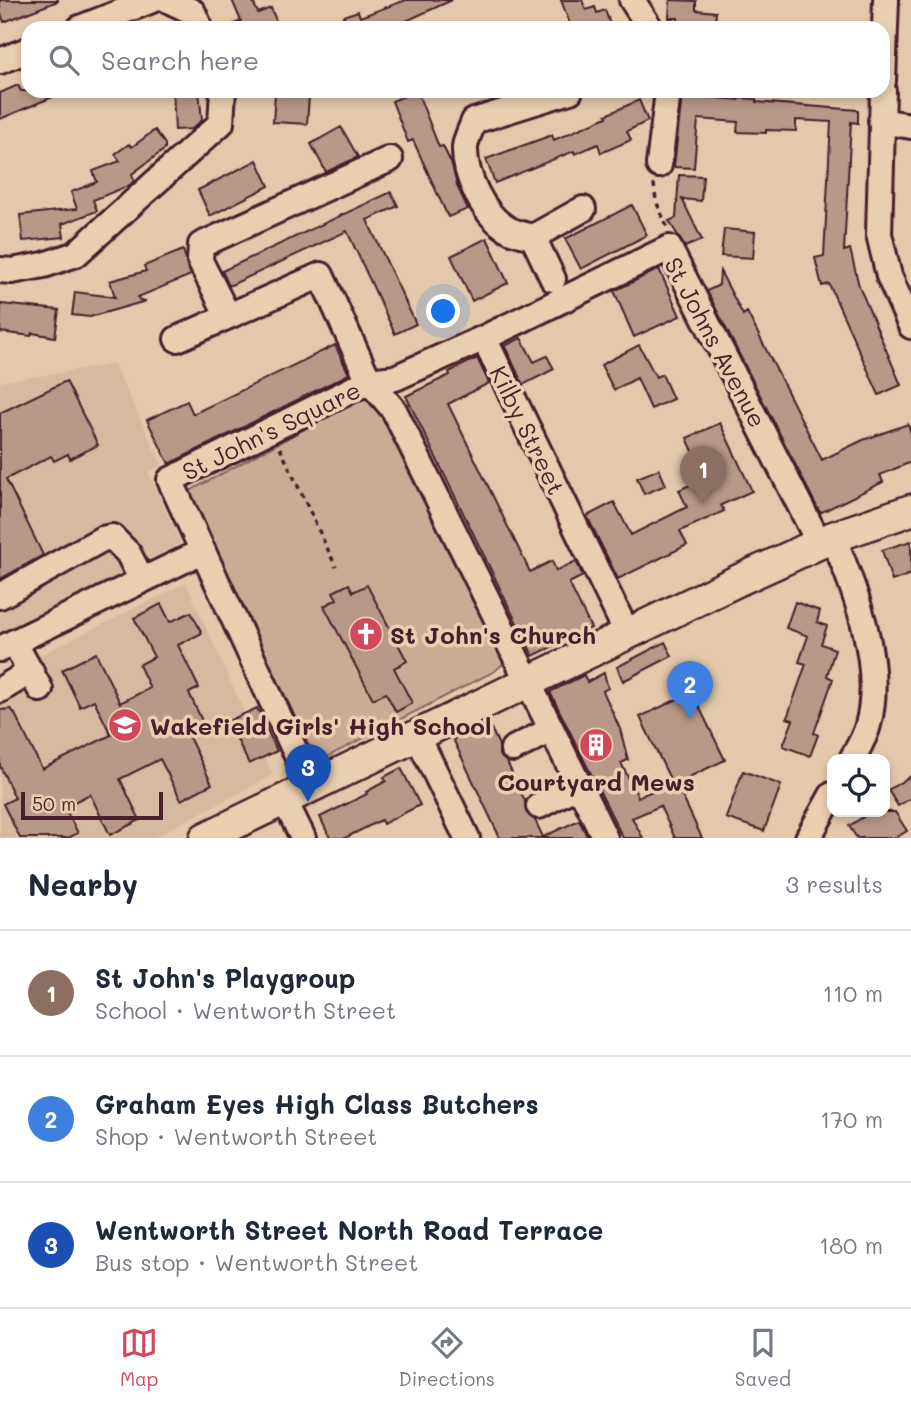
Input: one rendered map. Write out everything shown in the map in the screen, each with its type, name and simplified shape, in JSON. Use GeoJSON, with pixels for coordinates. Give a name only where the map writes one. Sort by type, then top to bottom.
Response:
{"type":"FeatureCollection","features":[{"type":"Feature","properties":{"kind":"main road"},"geometry":{"type":"LineString","coordinates":[[205,838],[626,633],[826,540],[911,510]]}},
{"type":"Feature","properties":{"kind":"street"},"geometry":{"type":"LineString","coordinates":[[98,21],[152,0]]}},
{"type":"Feature","properties":{"kind":"street"},"geometry":{"type":"LineString","coordinates":[[168,0],[193,12],[197,21]]}},
{"type":"Feature","properties":{"kind":"street"},"geometry":{"type":"LineString","coordinates":[[632,0],[646,21]]}},
{"type":"Feature","properties":{"kind":"street"},"geometry":{"type":"LineString","coordinates":[[885,21],[886,0]]}},
{"type":"Feature","properties":{"kind":"street"},"geometry":{"type":"LineString","coordinates":[[0,61],[21,53]]}},
{"type":"Feature","properties":{"kind":"street"},"geometry":{"type":"LineString","coordinates":[[0,270],[12,271],[44,265],[76,254],[221,123],[223,98]]}},
{"type":"Feature","properties":{"kind":"street"},"geometry":{"type":"LineString","coordinates":[[538,98],[465,114],[466,166],[475,188],[492,215],[507,229],[533,237],[583,209]]}},
{"type":"Feature","properties":{"kind":"street"},"geometry":{"type":"LineString","coordinates":[[659,165],[667,98]]}},
{"type":"Feature","properties":{"kind":"street"},"geometry":{"type":"LineString","coordinates":[[883,98],[879,234],[883,259],[904,293],[911,327]]}},
{"type":"Feature","properties":{"kind":"street"},"geometry":{"type":"LineString","coordinates":[[881,121],[911,126]]}},
{"type":"Feature","properties":{"kind":"street"},"geometry":{"type":"LineString","coordinates":[[228,316],[200,261],[201,245],[390,159]]}},
{"type":"Feature","properties":{"kind":"street"},"geometry":{"type":"LineString","coordinates":[[533,237],[553,279]]}},
{"type":"Feature","properties":{"kind":"street","name":"St Johns Avenue"},"geometry":{"type":"LineString","coordinates":[[484,338],[669,248],[826,540],[860,614],[870,654],[874,689],[868,726],[854,754]]}},
{"type":"Feature","properties":{"kind":"street"},"geometry":{"type":"LineString","coordinates":[[177,339],[321,275],[369,381]]}},
{"type":"Feature","properties":{"kind":"street","name":"Kilby Street"},"geometry":{"type":"LineString","coordinates":[[369,381],[395,378],[484,338],[626,633]]}},
{"type":"Feature","properties":{"kind":"street","name":"St John's Square"},"geometry":{"type":"LineString","coordinates":[[311,786],[170,480],[369,381],[394,410],[605,838]]}},
{"type":"Feature","properties":{"kind":"street"},"geometry":{"type":"LineString","coordinates":[[0,596],[102,539],[112,537],[128,553],[142,580]]}},
{"type":"Feature","properties":{"kind":"street"},"geometry":{"type":"LineString","coordinates":[[0,690],[35,680],[7,646],[203,551]]}},
{"type":"Feature","properties":{"kind":"street"},"geometry":{"type":"LineString","coordinates":[[513,749],[551,730]]}},
{"type":"Feature","properties":{"kind":"street"},"geometry":{"type":"LineString","coordinates":[[417,735],[467,838]]}},
{"type":"Feature","properties":{"kind":"street"},"geometry":{"type":"LineString","coordinates":[[539,806],[578,785]]}},
{"type":"Feature","properties":{"kind":"street"},"geometry":{"type":"LineString","coordinates":[[284,799],[303,838]]}},
{"type":"Feature","properties":{"kind":"street"},"geometry":{"type":"LineString","coordinates":[[808,838],[827,804]]}},
{"type":"Feature","properties":{"kind":"path"},"geometry":{"type":"LineString","coordinates":[[659,165],[653,171],[656,201],[673,241],[669,248]]}},
{"type":"Feature","properties":{"kind":"path"},"geometry":{"type":"LineString","coordinates":[[272,429],[336,567]]}},
{"type":"Feature","properties":{"kind":"shaded area"},"geometry":{"type":"Polygon","coordinates":[[[114,364],[162,465],[148,472],[181,543],[0,637],[0,382],[114,364]]]}},
{"type":"Feature","properties":{"kind":"shaded area"},"geometry":{"type":"Polygon","coordinates":[[[366,396],[376,400],[505,654],[504,663],[495,671],[317,762],[186,493],[366,396]]]}},
{"type":"Feature","properties":{"kind":"shaded area","name":"Wakefield Girls' High School"},"geometry":{"type":"Polygon","coordinates":[[[186,583],[273,775],[153,838],[0,838],[0,675],[186,583]]]}},
{"type":"Feature","properties":{"kind":"building"},"geometry":{"type":"Polygon","coordinates":[[[0,0],[58,0],[58,1],[4,22],[0,0]]]}},
{"type":"Feature","properties":{"kind":"building"},"geometry":{"type":"Polygon","coordinates":[[[232,0],[252,0],[258,13],[271,8],[276,21],[241,21],[232,0]]]}},
{"type":"Feature","properties":{"kind":"building"},"geometry":{"type":"Polygon","coordinates":[[[406,0],[452,0],[406,21],[345,21],[343,16],[358,11],[360,17],[406,0]]]}},
{"type":"Feature","properties":{"kind":"building"},"geometry":{"type":"Polygon","coordinates":[[[561,0],[582,0],[586,10],[595,7],[597,13],[605,10],[609,21],[569,21],[561,0]]]}},
{"type":"Feature","properties":{"kind":"building"},"geometry":{"type":"Polygon","coordinates":[[[670,0],[696,1],[696,10],[716,12],[715,21],[678,21],[678,18],[669,18],[670,0]]]}},
{"type":"Feature","properties":{"kind":"building"},"geometry":{"type":"Polygon","coordinates":[[[18,85],[21,98],[50,98],[0,119],[0,93],[18,85]]]}},
{"type":"Feature","properties":{"kind":"building"},"geometry":{"type":"Polygon","coordinates":[[[173,98],[200,98],[202,120],[192,129],[175,130],[173,98]]]}},
{"type":"Feature","properties":{"kind":"building"},"geometry":{"type":"Polygon","coordinates":[[[275,98],[309,98],[307,124],[273,122],[275,98]]]}},
{"type":"Feature","properties":{"kind":"building"},"geometry":{"type":"Polygon","coordinates":[[[400,98],[420,98],[439,147],[443,146],[452,165],[457,186],[468,209],[448,217],[413,140],[408,142],[392,101],[400,98]]]}},
{"type":"Feature","properties":{"kind":"building"},"geometry":{"type":"Polygon","coordinates":[[[682,98],[756,99],[756,102],[858,110],[858,123],[851,122],[844,251],[850,249],[859,286],[901,385],[879,395],[829,284],[822,286],[815,258],[824,256],[831,122],[796,120],[796,131],[766,130],[766,133],[737,132],[738,122],[698,119],[694,168],[674,167],[682,98]]]}},
{"type":"Feature","properties":{"kind":"building"},"geometry":{"type":"Polygon","coordinates":[[[639,100],[648,121],[627,131],[631,140],[601,153],[598,144],[575,154],[574,151],[495,183],[486,159],[552,135],[554,140],[639,100]]]}},
{"type":"Feature","properties":{"kind":"building"},"geometry":{"type":"Polygon","coordinates":[[[341,127],[358,157],[326,172],[311,144],[341,127]]]}},
{"type":"Feature","properties":{"kind":"building"},"geometry":{"type":"Polygon","coordinates":[[[155,130],[165,144],[165,149],[132,174],[134,181],[130,185],[93,200],[97,211],[62,224],[64,237],[23,241],[20,215],[77,209],[71,192],[97,182],[93,171],[120,161],[115,154],[129,144],[132,147],[155,130]]]}},
{"type":"Feature","properties":{"kind":"building"},"geometry":{"type":"Polygon","coordinates":[[[257,160],[269,186],[210,216],[198,190],[257,160]]]}},
{"type":"Feature","properties":{"kind":"building"},"geometry":{"type":"Polygon","coordinates":[[[679,175],[703,176],[701,201],[682,199],[702,240],[685,247],[669,221],[676,218],[679,175]]]}},
{"type":"Feature","properties":{"kind":"building"},"geometry":{"type":"Polygon","coordinates":[[[391,192],[398,206],[367,220],[416,324],[395,334],[347,231],[229,286],[222,271],[391,192]]]}},
{"type":"Feature","properties":{"kind":"building"},"geometry":{"type":"Polygon","coordinates":[[[632,205],[647,235],[581,269],[565,239],[632,205]]]}},
{"type":"Feature","properties":{"kind":"building"},"geometry":{"type":"Polygon","coordinates":[[[724,229],[755,232],[753,258],[721,256],[724,229]]]}},
{"type":"Feature","properties":{"kind":"building"},"geometry":{"type":"Polygon","coordinates":[[[487,238],[508,283],[472,301],[451,256],[487,238]]]}},
{"type":"Feature","properties":{"kind":"building"},"geometry":{"type":"Polygon","coordinates":[[[183,250],[191,275],[138,297],[139,300],[146,301],[90,317],[72,315],[75,292],[115,297],[110,281],[146,271],[144,266],[183,250]]]}},
{"type":"Feature","properties":{"kind":"building"},"geometry":{"type":"Polygon","coordinates":[[[659,269],[680,316],[634,337],[614,291],[659,269]]]}},
{"type":"Feature","properties":{"kind":"building"},"geometry":{"type":"Polygon","coordinates":[[[720,271],[743,315],[747,312],[822,460],[863,440],[908,424],[911,433],[911,462],[880,475],[883,482],[820,513],[707,291],[719,285],[720,271]]]}},
{"type":"Feature","properties":{"kind":"building"},"geometry":{"type":"Polygon","coordinates":[[[1,304],[59,310],[55,337],[0,332],[1,304]]]}},
{"type":"Feature","properties":{"kind":"building"},"geometry":{"type":"Polygon","coordinates":[[[521,338],[534,362],[547,356],[554,369],[523,385],[505,346],[521,338]]]}},
{"type":"Feature","properties":{"kind":"building"},"geometry":{"type":"Polygon","coordinates":[[[335,345],[349,374],[169,464],[147,420],[187,401],[193,414],[335,345]]]}},
{"type":"Feature","properties":{"kind":"building"},"geometry":{"type":"Polygon","coordinates":[[[639,345],[656,377],[662,374],[673,399],[651,409],[637,378],[614,390],[601,365],[639,345]]]}},
{"type":"Feature","properties":{"kind":"building"},"geometry":{"type":"Polygon","coordinates":[[[477,358],[489,383],[448,404],[530,572],[552,561],[556,571],[576,561],[583,576],[569,583],[591,628],[533,656],[406,396],[450,375],[449,372],[477,358]]]}},
{"type":"Feature","properties":{"kind":"building"},"geometry":{"type":"Polygon","coordinates":[[[66,381],[98,445],[70,459],[68,454],[54,461],[51,456],[6,479],[43,555],[0,579],[0,413],[66,381]]]}},
{"type":"Feature","properties":{"kind":"building"},"geometry":{"type":"Polygon","coordinates":[[[720,423],[752,491],[721,505],[724,511],[680,531],[687,545],[618,579],[587,516],[614,502],[631,535],[687,507],[679,490],[705,478],[687,438],[720,423]]]}},
{"type":"Feature","properties":{"kind":"building"},"geometry":{"type":"Polygon","coordinates":[[[659,469],[666,485],[644,494],[637,478],[659,469]]]}},
{"type":"Feature","properties":{"kind":"building"},"geometry":{"type":"Polygon","coordinates":[[[911,541],[911,574],[892,581],[882,550],[911,541]]]}},
{"type":"Feature","properties":{"kind":"building","name":"St John's Church"},"geometry":{"type":"Polygon","coordinates":[[[349,584],[353,592],[367,585],[407,661],[394,668],[412,703],[396,712],[386,693],[373,699],[324,606],[337,599],[333,592],[349,584]]]}},
{"type":"Feature","properties":{"kind":"building"},"geometry":{"type":"Polygon","coordinates":[[[795,602],[820,611],[817,622],[827,626],[821,644],[835,649],[827,676],[833,679],[814,733],[818,735],[810,756],[783,746],[793,720],[787,718],[806,664],[799,662],[808,636],[786,628],[795,602]]]}},
{"type":"Feature","properties":{"kind":"building"},"geometry":{"type":"Polygon","coordinates":[[[161,604],[170,622],[191,612],[202,633],[178,645],[199,688],[189,693],[205,727],[188,735],[212,784],[181,800],[160,759],[120,779],[140,820],[110,835],[90,794],[64,807],[78,833],[68,838],[20,838],[3,804],[15,798],[0,766],[0,710],[11,709],[15,714],[42,769],[111,735],[94,700],[80,707],[62,670],[96,653],[120,703],[150,688],[139,665],[154,657],[134,618],[161,604]]]}},
{"type":"Feature","properties":{"kind":"building"},"geometry":{"type":"Polygon","coordinates":[[[665,642],[672,656],[623,681],[617,667],[665,642]]]}},
{"type":"Feature","properties":{"kind":"building"},"geometry":{"type":"Polygon","coordinates":[[[604,673],[608,688],[603,691],[620,729],[628,760],[621,763],[638,797],[672,783],[640,717],[692,692],[725,760],[676,783],[702,838],[675,838],[660,806],[632,818],[643,838],[623,838],[550,692],[584,675],[587,682],[604,673]]]}},
{"type":"Feature","properties":{"kind":"building"},"geometry":{"type":"Polygon","coordinates":[[[257,708],[277,751],[249,764],[228,721],[257,708]]]}},
{"type":"Feature","properties":{"kind":"building"},"geometry":{"type":"Polygon","coordinates":[[[488,722],[499,745],[499,755],[507,762],[525,801],[526,812],[535,820],[543,837],[579,820],[587,836],[500,838],[453,739],[488,722]]]}},
{"type":"Feature","properties":{"kind":"building"},"geometry":{"type":"Polygon","coordinates":[[[401,768],[420,805],[383,824],[381,820],[345,838],[330,838],[320,817],[367,794],[366,792],[386,781],[384,777],[401,768]]]}},
{"type":"Feature","properties":{"kind":"building"},"geometry":{"type":"Polygon","coordinates":[[[743,771],[781,785],[764,831],[726,818],[743,771]]]}},
{"type":"Feature","properties":{"kind":"building"},"geometry":{"type":"Polygon","coordinates":[[[911,776],[911,798],[898,806],[890,789],[911,776]]]}},
{"type":"Feature","properties":{"kind":"building"},"geometry":{"type":"Polygon","coordinates":[[[890,812],[895,812],[907,831],[895,838],[857,838],[849,826],[863,817],[890,817],[890,812]]]}},
{"type":"Feature","properties":{"kind":"place","name":"St John's Playgroup"},"geometry":{"type":"Point","coordinates":[703,504]}},
{"type":"Feature","properties":{"kind":"place","name":"St John's Church"},"geometry":{"type":"Point","coordinates":[366,634]}},
{"type":"Feature","properties":{"kind":"place","name":"Graham Eyes High Class Butchers"},"geometry":{"type":"Point","coordinates":[690,719]}},
{"type":"Feature","properties":{"kind":"place","name":"Wakefield Girls' High School"},"geometry":{"type":"Point","coordinates":[125,725]}},
{"type":"Feature","properties":{"kind":"place","name":"Courtyard Mews"},"geometry":{"type":"Point","coordinates":[596,745]}},
{"type":"Feature","properties":{"kind":"place","name":"Wentworth Street North Road Terrace"},"geometry":{"type":"Point","coordinates":[308,802]}}]}
